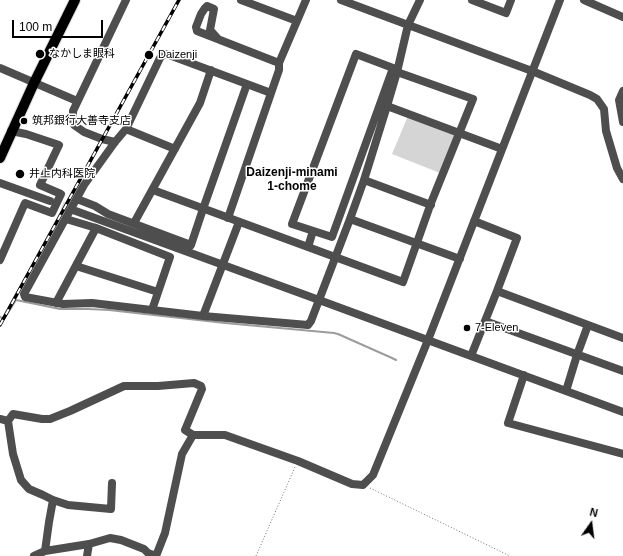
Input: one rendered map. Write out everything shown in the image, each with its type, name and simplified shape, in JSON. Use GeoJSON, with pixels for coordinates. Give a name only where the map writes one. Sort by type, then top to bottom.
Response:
{"type":"FeatureCollection","features":[{"type":"Feature","properties":{"kind":"main road"},"geometry":{"type":"LineString","coordinates":[[0,158],[11,131],[75,0]]}},
{"type":"Feature","properties":{"kind":"street"},"geometry":{"type":"LineString","coordinates":[[115,142],[84,132],[74,124],[73,111],[126,0]]}},
{"type":"Feature","properties":{"kind":"street"},"geometry":{"type":"LineString","coordinates":[[241,0],[297,21]]}},
{"type":"Feature","properties":{"kind":"street"},"geometry":{"type":"LineString","coordinates":[[228,218],[279,70],[279,63],[306,0]]}},
{"type":"Feature","properties":{"kind":"street"},"geometry":{"type":"LineString","coordinates":[[341,0],[532,71],[597,99],[604,109],[606,131],[617,168],[623,179]]}},
{"type":"Feature","properties":{"kind":"street"},"geometry":{"type":"LineString","coordinates":[[271,93],[164,54],[160,58],[126,129],[84,185],[24,294],[25,297],[63,304],[92,302],[203,316],[308,325],[311,321],[364,180],[388,106],[408,25],[420,0]]}},
{"type":"Feature","properties":{"kind":"street"},"geometry":{"type":"LineString","coordinates":[[472,0],[506,13],[511,0]]}},
{"type":"Feature","properties":{"kind":"street"},"geometry":{"type":"LineString","coordinates":[[112,483],[111,509],[68,505],[29,490],[20,480],[4,420],[13,414],[50,419],[124,386],[158,386],[194,383],[201,386],[202,389],[186,430],[194,435],[226,435],[298,461],[352,484],[363,485],[373,475],[460,259],[560,0]]}},
{"type":"Feature","properties":{"kind":"street"},"geometry":{"type":"LineString","coordinates":[[584,0],[623,17]]}},
{"type":"Feature","properties":{"kind":"street"},"geometry":{"type":"LineString","coordinates":[[218,39],[279,63]]}},
{"type":"Feature","properties":{"kind":"street"},"geometry":{"type":"LineString","coordinates":[[356,54],[393,68],[332,237],[313,231],[292,224],[356,54]]}},
{"type":"Feature","properties":{"kind":"street"},"geometry":{"type":"LineString","coordinates":[[0,68],[77,101]]}},
{"type":"Feature","properties":{"kind":"street"},"geometry":{"type":"LineString","coordinates":[[134,223],[200,103],[211,70]]}},
{"type":"Feature","properties":{"kind":"street"},"geometry":{"type":"LineString","coordinates":[[153,190],[403,282],[431,205],[473,100],[397,72]]}},
{"type":"Feature","properties":{"kind":"street"},"geometry":{"type":"LineString","coordinates":[[76,199],[95,206],[108,214],[191,245],[202,208],[247,84]]}},
{"type":"Feature","properties":{"kind":"street"},"geometry":{"type":"LineString","coordinates":[[623,91],[619,100],[623,122]]}},
{"type":"Feature","properties":{"kind":"street"},"geometry":{"type":"LineString","coordinates":[[388,106],[502,149]]}},
{"type":"Feature","properties":{"kind":"street"},"geometry":{"type":"LineString","coordinates":[[126,129],[175,149]]}},
{"type":"Feature","properties":{"kind":"street"},"geometry":{"type":"LineString","coordinates":[[0,260],[25,203],[52,212],[61,194],[40,185],[59,145],[26,134],[11,131]]}},
{"type":"Feature","properties":{"kind":"street"},"geometry":{"type":"LineString","coordinates":[[364,180],[431,205]]}},
{"type":"Feature","properties":{"kind":"street"},"geometry":{"type":"LineString","coordinates":[[0,183],[50,201]]}},
{"type":"Feature","properties":{"kind":"street"},"geometry":{"type":"LineString","coordinates":[[73,210],[623,412]]}},
{"type":"Feature","properties":{"kind":"street"},"geometry":{"type":"LineString","coordinates":[[66,219],[96,228],[170,257],[152,310]]}},
{"type":"Feature","properties":{"kind":"street"},"geometry":{"type":"LineString","coordinates":[[350,219],[460,259]]}},
{"type":"Feature","properties":{"kind":"street"},"geometry":{"type":"LineString","coordinates":[[471,356],[517,238],[474,221]]}},
{"type":"Feature","properties":{"kind":"street"},"geometry":{"type":"LineString","coordinates":[[203,316],[239,222]]}},
{"type":"Feature","properties":{"kind":"street"},"geometry":{"type":"LineString","coordinates":[[56,303],[96,228]]}},
{"type":"Feature","properties":{"kind":"street"},"geometry":{"type":"LineString","coordinates":[[308,247],[313,231]]}},
{"type":"Feature","properties":{"kind":"street"},"geometry":{"type":"LineString","coordinates":[[76,266],[158,292]]}},
{"type":"Feature","properties":{"kind":"street"},"geometry":{"type":"LineString","coordinates":[[497,291],[623,338]]}},
{"type":"Feature","properties":{"kind":"street"},"geometry":{"type":"LineString","coordinates":[[485,321],[623,371]]}},
{"type":"Feature","properties":{"kind":"street"},"geometry":{"type":"LineString","coordinates":[[566,391],[588,325]]}},
{"type":"Feature","properties":{"kind":"street"},"geometry":{"type":"LineString","coordinates":[[524,375],[508,423],[623,454]]}},
{"type":"Feature","properties":{"kind":"street"},"geometry":{"type":"LineString","coordinates":[[34,556],[45,551],[88,544],[110,538],[121,540],[144,549],[148,553],[156,556],[165,533],[182,454],[194,435]]}},
{"type":"Feature","properties":{"kind":"street"},"geometry":{"type":"LineString","coordinates":[[45,551],[53,500]]}},
{"type":"Feature","properties":{"kind":"street"},"geometry":{"type":"LineString","coordinates":[[87,556],[88,544]]}},
{"type":"Feature","properties":{"kind":"path"},"geometry":{"type":"LineString","coordinates":[[256,556],[298,461]]}},
{"type":"Feature","properties":{"kind":"path"},"geometry":{"type":"LineString","coordinates":[[363,485],[510,556]]}},
{"type":"Feature","properties":{"kind":"shaded area"},"geometry":{"type":"Polygon","coordinates":[[[408,116],[455,135],[440,173],[392,154],[408,116]]]}},
{"type":"Feature","properties":{"kind":"waterway"},"geometry":{"type":"LineString","coordinates":[[0,317],[4,319],[16,300],[60,309],[109,310],[334,333],[396,360]]}},
{"type":"Feature","properties":{"kind":"tunnel"},"geometry":{"type":"LineString","coordinates":[[51,201],[73,210]]}},
{"type":"Feature","properties":{"kind":"railway"},"geometry":{"type":"LineString","coordinates":[[0,325],[179,0]]}},
{"type":"Feature","properties":{"kind":"place","name":"なかしま眼科"},"geometry":{"type":"Point","coordinates":[40,54]}},
{"type":"Feature","properties":{"kind":"place","name":"Daizenji"},"geometry":{"type":"Point","coordinates":[149,55]}},
{"type":"Feature","properties":{"kind":"place","name":"筑邦銀行大善寺支店"},"geometry":{"type":"Point","coordinates":[24,121]}},
{"type":"Feature","properties":{"kind":"place","name":"井上内科医院"},"geometry":{"type":"Point","coordinates":[20,174]}},
{"type":"Feature","properties":{"kind":"place","name":"7-Eleven"},"geometry":{"type":"Point","coordinates":[467,328]}},
{"type":"Feature","properties":{"kind":"district","name":"Daizenji-minami 1-chome"},"geometry":{"type":"Point","coordinates":[292,180]}}]}
